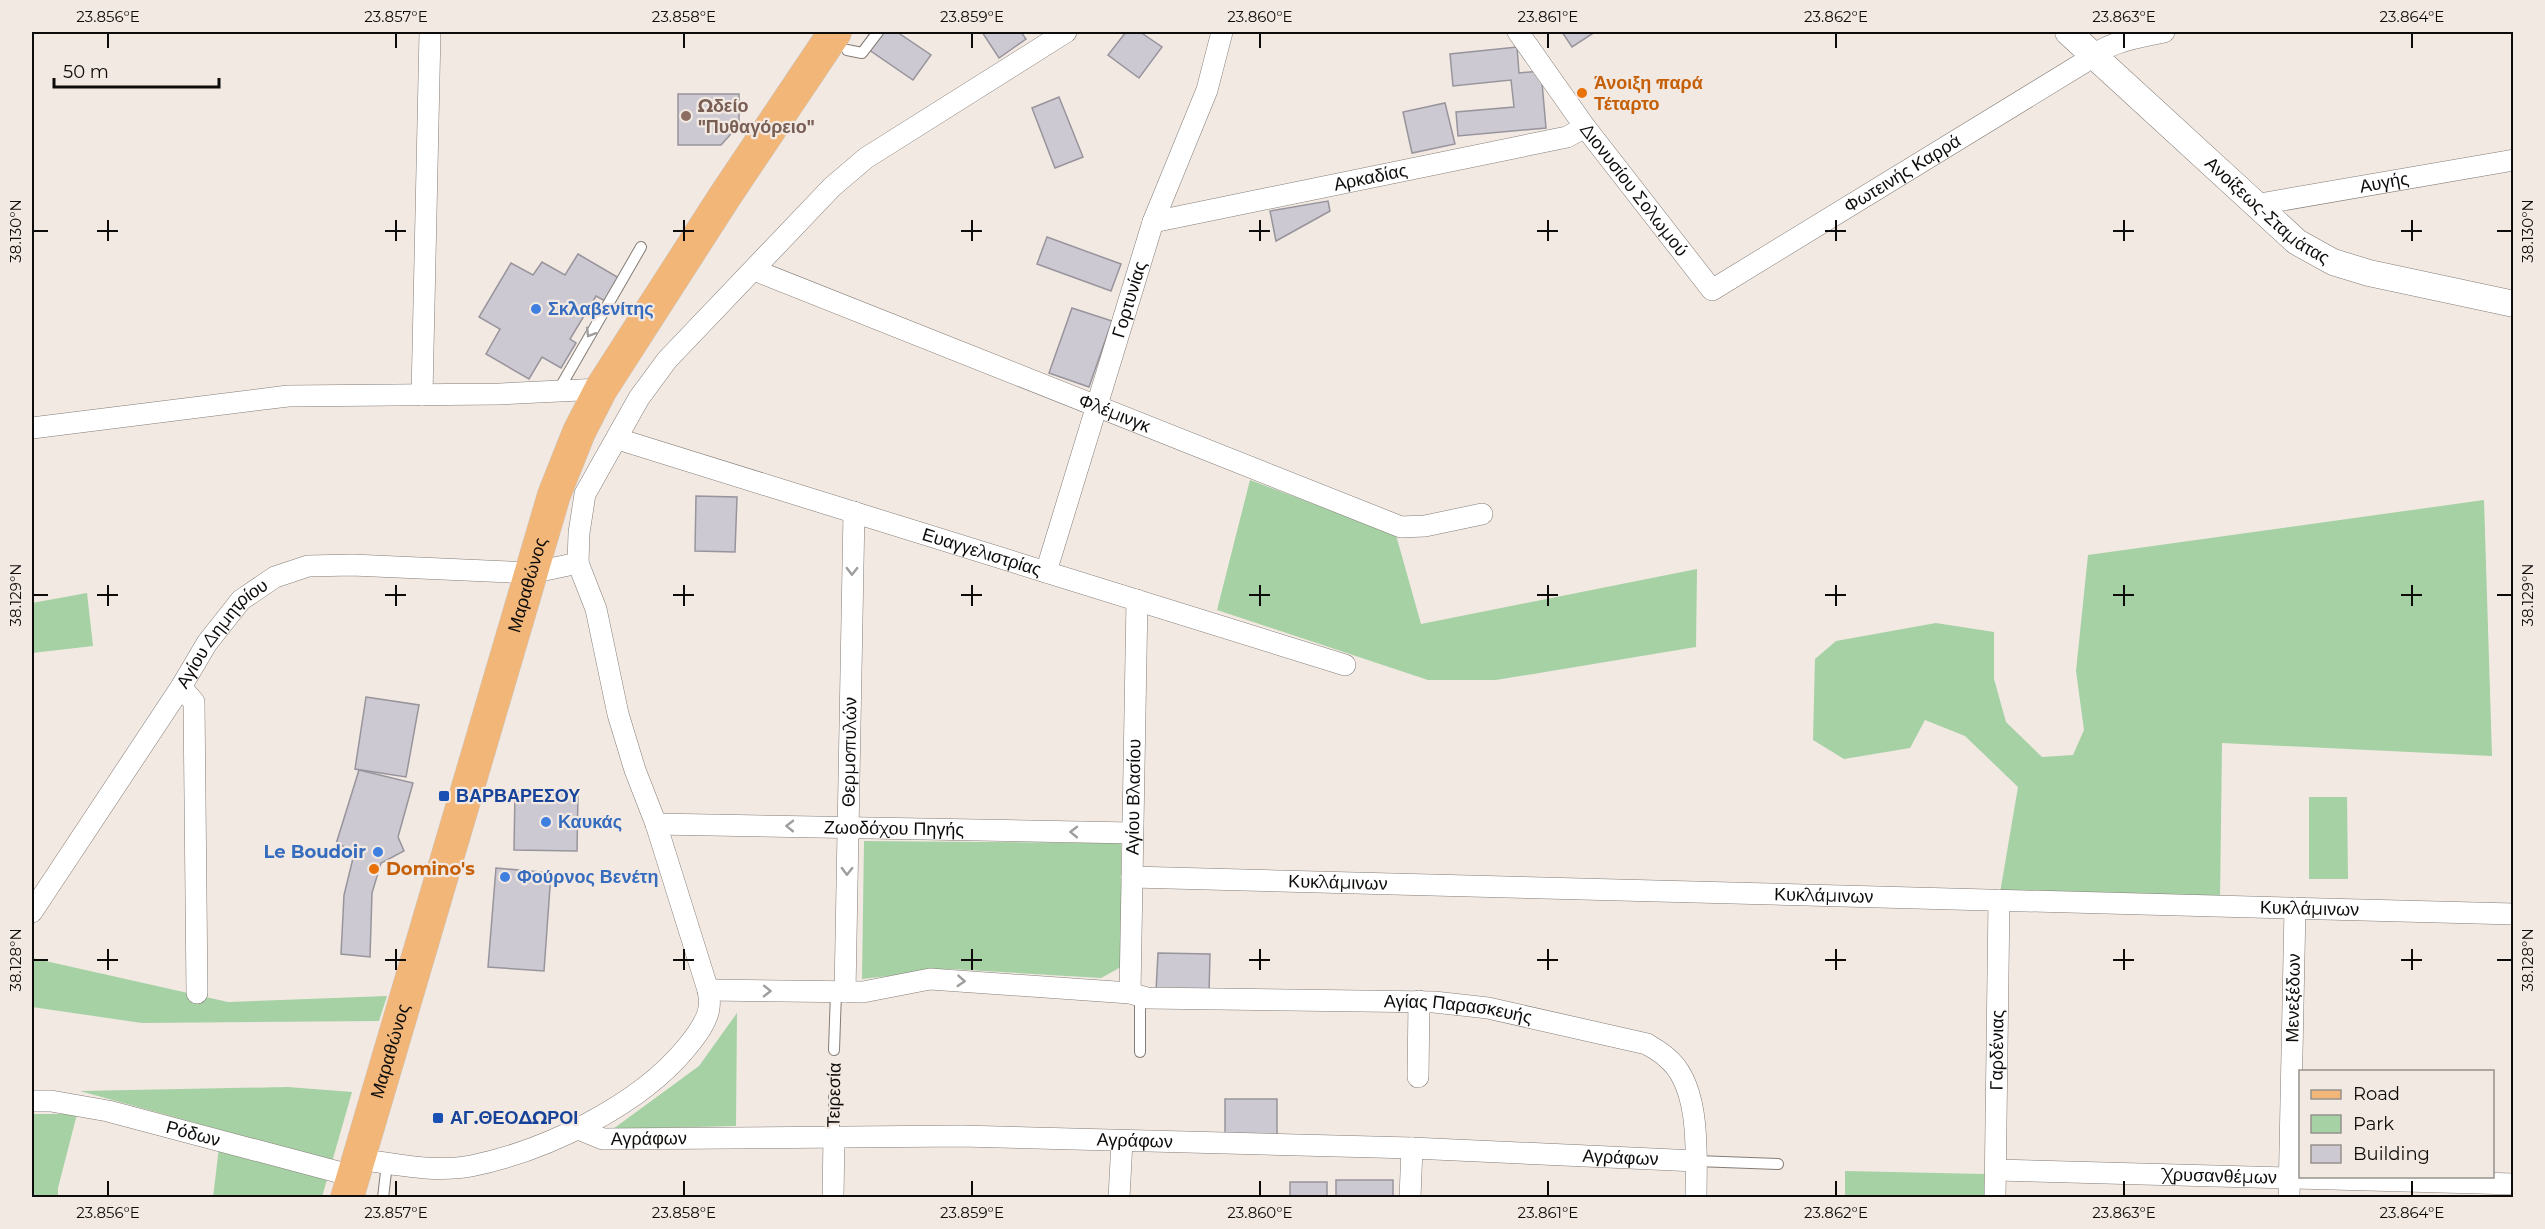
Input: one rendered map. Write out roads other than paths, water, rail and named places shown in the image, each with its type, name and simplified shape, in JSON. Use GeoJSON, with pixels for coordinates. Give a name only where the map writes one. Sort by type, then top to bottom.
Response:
{"type":"FeatureCollection","features":[{"type":"Feature","properties":{"kind":"main road","name":"Μαραθώνος"},"geometry":{"type":"LineString","coordinates":[[361,1174],[531,573],[554,495],[579,432],[601,389],[725,195],[841,41]]}},
{"type":"Feature","properties":{"kind":"street"},"geometry":{"type":"LineString","coordinates":[[422,395],[430,32]]}},
{"type":"Feature","properties":{"kind":"street"},"geometry":{"type":"LineString","coordinates":[[708,990],[656,824],[625,736],[596,609],[578,563],[585,494],[618,440],[639,398],[668,360],[832,187],[866,158],[1066,32]]}},
{"type":"Feature","properties":{"kind":"street","name":"Γορτυνίας"},"geometry":{"type":"LineString","coordinates":[[1046,572],[1153,222],[1207,90],[1222,32]]}},
{"type":"Feature","properties":{"kind":"street","name":"Διονυσίου Σολωμού"},"geometry":{"type":"LineString","coordinates":[[1518,32],[1585,127],[1712,290]]}},
{"type":"Feature","properties":{"kind":"street","name":"Ανοίξεως-Σταμάτας"},"geometry":{"type":"LineString","coordinates":[[2068,32],[2296,242],[2333,262],[2369,273],[2513,304]]}},
{"type":"Feature","properties":{"kind":"street","name":"Φωτεινής Καρρά"},"geometry":{"type":"LineString","coordinates":[[1712,290],[2083,63],[2093,54],[2121,40],[2164,32]]}},
{"type":"Feature","properties":{"kind":"street","name":"Αρκαδίας"},"geometry":{"type":"LineString","coordinates":[[1153,222],[1567,137],[1585,127]]}},
{"type":"Feature","properties":{"kind":"street","name":"Αυγής"},"geometry":{"type":"LineString","coordinates":[[2254,205],[2514,160]]}},
{"type":"Feature","properties":{"kind":"street","name":"Φλέμινγκ"},"geometry":{"type":"LineString","coordinates":[[754,270],[1401,527],[1425,526],[1482,514]]}},
{"type":"Feature","properties":{"kind":"street"},"geometry":{"type":"LineString","coordinates":[[32,428],[288,396],[422,395],[601,389]]}},
{"type":"Feature","properties":{"kind":"street","name":"Ευαγγελιστρίας"},"geometry":{"type":"LineString","coordinates":[[618,440],[1345,665]]}},
{"type":"Feature","properties":{"kind":"street","name":"Θερμοπυλών"},"geometry":{"type":"LineString","coordinates":[[840,992],[848,827],[854,512]]}},
{"type":"Feature","properties":{"kind":"street","name":"Αγίου Δημητρίου"},"geometry":{"type":"LineString","coordinates":[[32,912],[181,687],[207,643],[242,600],[275,577],[308,566],[352,565],[531,573],[578,563]]}},
{"type":"Feature","properties":{"kind":"street","name":"Αγίου Βλασίου"},"geometry":{"type":"LineString","coordinates":[[1135,994],[1132,833],[1137,600]]}},
{"type":"Feature","properties":{"kind":"street"},"geometry":{"type":"LineString","coordinates":[[181,687],[194,702],[197,993]]}},
{"type":"Feature","properties":{"kind":"street","name":"Ζωοδόχου Πηγής"},"geometry":{"type":"LineString","coordinates":[[656,824],[1132,833]]}},
{"type":"Feature","properties":{"kind":"street","name":"Κυκλάμινων"},"geometry":{"type":"LineString","coordinates":[[1132,877],[2514,914]]}},
{"type":"Feature","properties":{"kind":"street","name":"Γαρδένιας"},"geometry":{"type":"LineString","coordinates":[[1995,1197],[1999,900]]}},
{"type":"Feature","properties":{"kind":"street","name":"Μενεξέδων"},"geometry":{"type":"LineString","coordinates":[[2289,1188],[2295,908]]}},
{"type":"Feature","properties":{"kind":"street","name":"Αγίας Παρασκευής"},"geometry":{"type":"LineString","coordinates":[[708,990],[863,992],[930,980],[1135,994],[1147,998],[1419,1001],[1488,1008],[1647,1044],[1668,1058],[1682,1077],[1694,1112],[1696,1197]]}},
{"type":"Feature","properties":{"kind":"street","name":"Ρόδων"},"geometry":{"type":"LineString","coordinates":[[32,1101],[51,1101],[108,1112],[361,1174],[415,1168],[469,1166],[518,1153],[576,1128],[607,1113],[648,1085],[676,1061],[699,1032],[710,1008],[708,990]]}},
{"type":"Feature","properties":{"kind":"street"},"geometry":{"type":"LineString","coordinates":[[1418,1077],[1419,1001]]}},
{"type":"Feature","properties":{"kind":"street","name":"Αγράφων"},"geometry":{"type":"LineString","coordinates":[[576,1128],[603,1139],[961,1136],[1412,1148],[1696,1161]]}},
{"type":"Feature","properties":{"kind":"street","name":"Τειρεσία"},"geometry":{"type":"LineString","coordinates":[[833,1197],[834,1136]]}},
{"type":"Feature","properties":{"kind":"street"},"geometry":{"type":"LineString","coordinates":[[1119,1197],[1122,1141]]}},
{"type":"Feature","properties":{"kind":"street"},"geometry":{"type":"LineString","coordinates":[[1410,1197],[1412,1148]]}},
{"type":"Feature","properties":{"kind":"street","name":"Χρυσανθέμων"},"geometry":{"type":"LineString","coordinates":[[1996,1170],[2289,1188],[2514,1184]]}},
{"type":"Feature","properties":{"kind":"lane"},"geometry":{"type":"LineString","coordinates":[[841,41],[862,52],[878,32]]}},
{"type":"Feature","properties":{"kind":"lane"},"geometry":{"type":"LineString","coordinates":[[558,391],[641,247]]}},
{"type":"Feature","properties":{"kind":"lane","name":"Τειρεσία"},"geometry":{"type":"LineString","coordinates":[[834,1050],[840,992]]}},
{"type":"Feature","properties":{"kind":"lane"},"geometry":{"type":"LineString","coordinates":[[1135,994],[1140,1052]]}},
{"type":"Feature","properties":{"kind":"lane","name":"Τειρεσία"},"geometry":{"type":"LineString","coordinates":[[834,1097],[834,1136]]}},
{"type":"Feature","properties":{"kind":"lane"},"geometry":{"type":"LineString","coordinates":[[1696,1161],[1778,1164]]}},
{"type":"Feature","properties":{"kind":"lane"},"geometry":{"type":"LineString","coordinates":[[361,1174],[383,1197]]}},
{"type":"Feature","properties":{"kind":"place","name":"Άνοιξη παρά Τέταρτο"},"geometry":{"type":"Point","coordinates":[1582,93]}},
{"type":"Feature","properties":{"kind":"place","name":"Ωδείο \"Πυθαγόρειο\""},"geometry":{"type":"Point","coordinates":[686,116]}},
{"type":"Feature","properties":{"kind":"place","name":"Σκλαβενίτης"},"geometry":{"type":"Point","coordinates":[536,309]}},
{"type":"Feature","properties":{"kind":"place","name":"ΒΑΡΒΑΡΕΣΟΥ"},"geometry":{"type":"Point","coordinates":[444,796]}},
{"type":"Feature","properties":{"kind":"place","name":"Καυκάς"},"geometry":{"type":"Point","coordinates":[546,822]}},
{"type":"Feature","properties":{"kind":"place","name":"Le Boudoir"},"geometry":{"type":"Point","coordinates":[378,852]}},
{"type":"Feature","properties":{"kind":"place","name":"Domino's"},"geometry":{"type":"Point","coordinates":[374,869]}},
{"type":"Feature","properties":{"kind":"place","name":"Φούρνος Βενέτη"},"geometry":{"type":"Point","coordinates":[505,877]}},
{"type":"Feature","properties":{"kind":"place","name":"ΑΓ.ΘΕΟΔΩΡΟΙ"},"geometry":{"type":"Point","coordinates":[438,1118]}}]}
